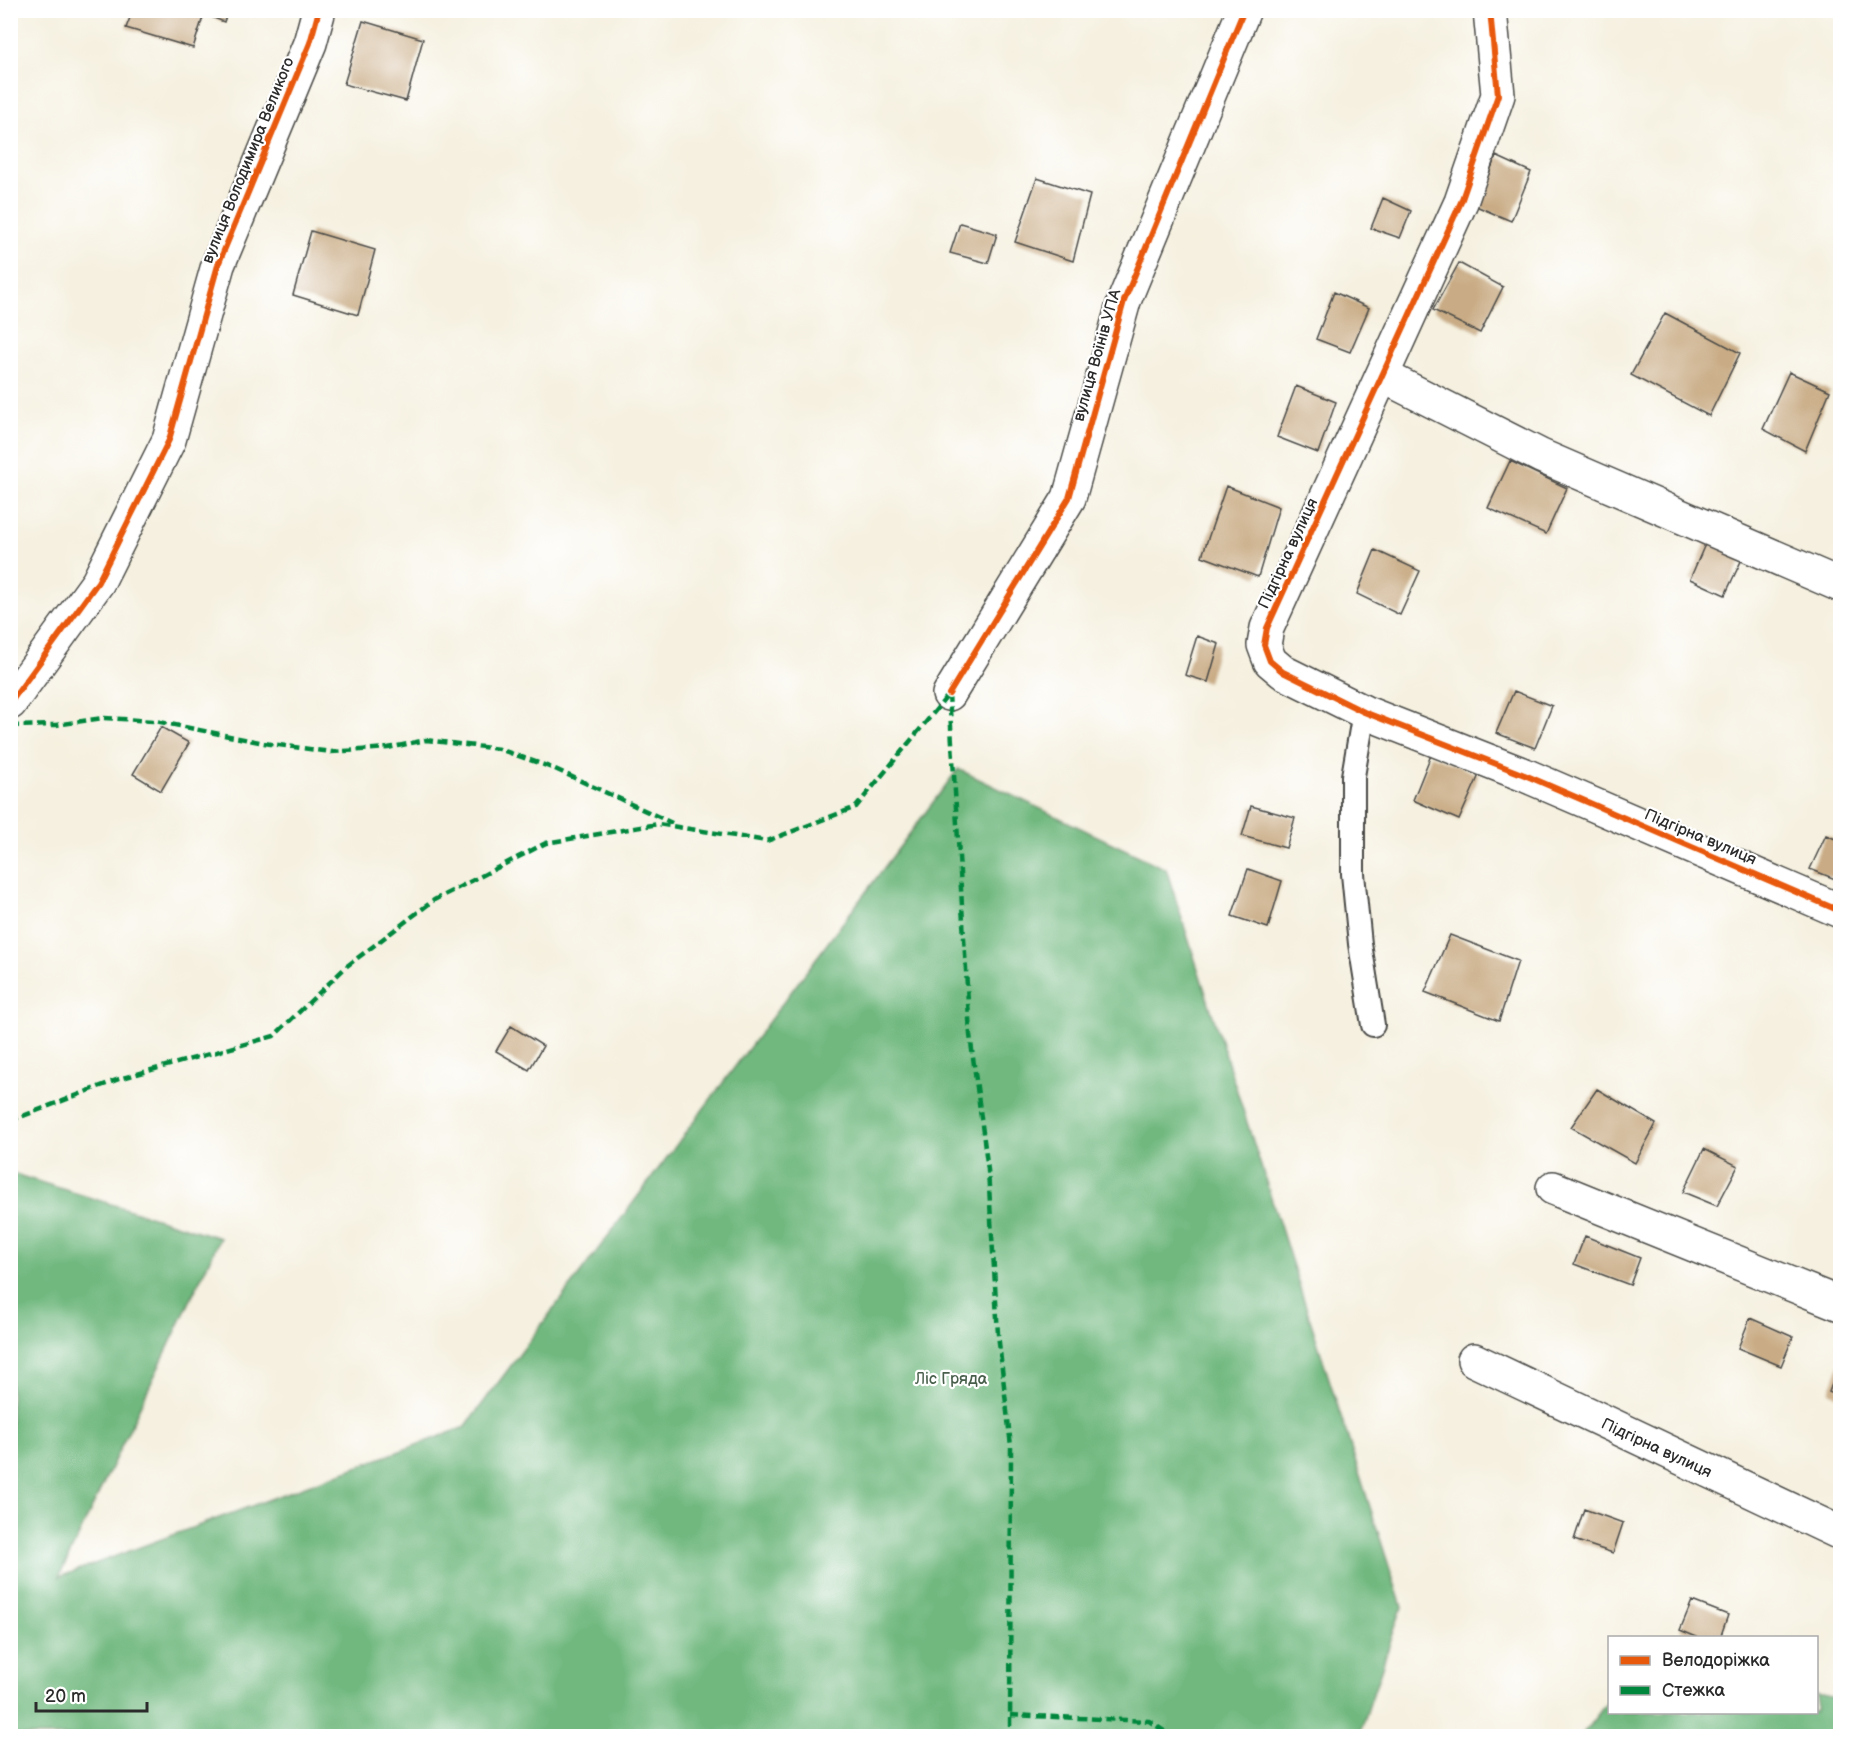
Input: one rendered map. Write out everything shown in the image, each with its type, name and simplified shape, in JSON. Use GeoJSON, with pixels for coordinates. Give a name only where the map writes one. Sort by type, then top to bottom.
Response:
{"type":"FeatureCollection","features":[{"type":"Feature","properties":{"kind":"street","name":"вулиця Володимира Великого"},"geometry":{"type":"LineString","coordinates":[[10,703],[98,582],[169,440],[218,265],[310,43],[319,10]]}},
{"type":"Feature","properties":{"kind":"street","name":"вулиця Воїнів УПА"},"geometry":{"type":"LineString","coordinates":[[949,694],[1069,498],[1124,302],[1244,10]]}},
{"type":"Feature","properties":{"kind":"street","name":"Підгірна вулиця"},"geometry":{"type":"LineString","coordinates":[[1490,10],[1498,95],[1461,202],[1267,628],[1264,645],[1270,661],[1283,672],[1364,712],[1527,776],[1840,911]]}},
{"type":"Feature","properties":{"kind":"street"},"geometry":{"type":"LineString","coordinates":[[1383,376],[1541,456],[1840,585]]}},
{"type":"Feature","properties":{"kind":"street"},"geometry":{"type":"LineString","coordinates":[[1553,1188],[1840,1304]]}},
{"type":"Feature","properties":{"kind":"street","name":"Підгірна вулиця"},"geometry":{"type":"LineString","coordinates":[[1474,1360],[1840,1533]]}},
{"type":"Feature","properties":{"kind":"lane"},"geometry":{"type":"LineString","coordinates":[[1364,712],[1353,776],[1353,874],[1360,944],[1373,1025]]}},
{"type":"Feature","properties":{"kind":"green space","name":"Ліс Гряда"},"geometry":{"type":"Polygon","coordinates":[[[958,769],[1166,869],[1402,1607],[1359,1736],[11,1736],[11,1173],[220,1238],[59,1577],[465,1427],[958,769]]]}},
{"type":"Feature","properties":{"kind":"green space"},"geometry":{"type":"Polygon","coordinates":[[[1818,1694],[1840,1699],[1840,1736],[1581,1736],[1608,1701],[1608,1714],[1818,1714],[1818,1694]]]}},
{"type":"Feature","properties":{"kind":"building"},"geometry":{"type":"Polygon","coordinates":[[[133,10],[228,10],[224,22],[204,14],[193,48],[126,28],[133,10]]]}},
{"type":"Feature","properties":{"kind":"building"},"geometry":{"type":"Polygon","coordinates":[[[363,21],[423,39],[406,101],[344,84],[363,21]]]}},
{"type":"Feature","properties":{"kind":"building"},"geometry":{"type":"Polygon","coordinates":[[[1496,156],[1531,172],[1511,221],[1476,206],[1496,156]]]}},
{"type":"Feature","properties":{"kind":"building"},"geometry":{"type":"Polygon","coordinates":[[[1037,178],[1090,195],[1073,261],[1015,242],[1037,178]]]}},
{"type":"Feature","properties":{"kind":"building"},"geometry":{"type":"Polygon","coordinates":[[[1383,198],[1411,211],[1400,238],[1371,228],[1383,198]]]}},
{"type":"Feature","properties":{"kind":"building"},"geometry":{"type":"Polygon","coordinates":[[[960,223],[997,234],[988,263],[950,253],[960,223]]]}},
{"type":"Feature","properties":{"kind":"building"},"geometry":{"type":"Polygon","coordinates":[[[311,231],[375,250],[358,315],[293,295],[311,231]]]}},
{"type":"Feature","properties":{"kind":"building"},"geometry":{"type":"Polygon","coordinates":[[[1459,263],[1503,287],[1480,333],[1433,310],[1459,263]]]}},
{"type":"Feature","properties":{"kind":"building"},"geometry":{"type":"Polygon","coordinates":[[[1334,292],[1369,308],[1350,352],[1316,339],[1334,292]]]}},
{"type":"Feature","properties":{"kind":"building"},"geometry":{"type":"Polygon","coordinates":[[[1665,313],[1740,353],[1709,416],[1631,375],[1665,313]]]}},
{"type":"Feature","properties":{"kind":"building"},"geometry":{"type":"Polygon","coordinates":[[[1789,372],[1830,391],[1805,451],[1763,429],[1789,372]]]}},
{"type":"Feature","properties":{"kind":"building"},"geometry":{"type":"Polygon","coordinates":[[[1296,386],[1336,402],[1318,453],[1277,437],[1296,386]]]}},
{"type":"Feature","properties":{"kind":"building"},"geometry":{"type":"Polygon","coordinates":[[[1510,461],[1567,488],[1546,534],[1488,508],[1510,461]]]}},
{"type":"Feature","properties":{"kind":"building"},"geometry":{"type":"Polygon","coordinates":[[[1226,486],[1279,507],[1258,577],[1202,556],[1226,486]]]}},
{"type":"Feature","properties":{"kind":"building"},"geometry":{"type":"Polygon","coordinates":[[[1706,542],[1742,559],[1725,595],[1690,579],[1706,542]]]}},
{"type":"Feature","properties":{"kind":"building"},"geometry":{"type":"Polygon","coordinates":[[[1375,550],[1420,571],[1400,615],[1357,594],[1375,550]]]}},
{"type":"Feature","properties":{"kind":"building"},"geometry":{"type":"Polygon","coordinates":[[[1197,636],[1219,644],[1208,682],[1185,675],[1197,636]]]}},
{"type":"Feature","properties":{"kind":"building"},"geometry":{"type":"Polygon","coordinates":[[[1514,691],[1552,706],[1535,748],[1496,733],[1514,691]]]}},
{"type":"Feature","properties":{"kind":"building"},"geometry":{"type":"Polygon","coordinates":[[[161,727],[189,743],[161,791],[133,774],[161,727]]]}},
{"type":"Feature","properties":{"kind":"building"},"geometry":{"type":"Polygon","coordinates":[[[1431,755],[1479,775],[1459,820],[1413,800],[1431,755]]]}},
{"type":"Feature","properties":{"kind":"building"},"geometry":{"type":"Polygon","coordinates":[[[1251,806],[1295,818],[1286,848],[1242,836],[1251,806]]]}},
{"type":"Feature","properties":{"kind":"building"},"geometry":{"type":"Polygon","coordinates":[[[1826,835],[1840,841],[1840,881],[1810,869],[1826,835]]]}},
{"type":"Feature","properties":{"kind":"building"},"geometry":{"type":"Polygon","coordinates":[[[1248,869],[1282,881],[1268,928],[1232,916],[1248,869]]]}},
{"type":"Feature","properties":{"kind":"building"},"geometry":{"type":"Polygon","coordinates":[[[1450,935],[1518,961],[1499,1021],[1425,992],[1450,935]]]}},
{"type":"Feature","properties":{"kind":"building"},"geometry":{"type":"Polygon","coordinates":[[[511,1026],[543,1046],[529,1070],[496,1051],[511,1026]]]}},
{"type":"Feature","properties":{"kind":"building"},"geometry":{"type":"Polygon","coordinates":[[[1597,1089],[1656,1124],[1635,1163],[1571,1127],[1597,1089]]]}},
{"type":"Feature","properties":{"kind":"building"},"geometry":{"type":"Polygon","coordinates":[[[1704,1149],[1738,1166],[1717,1206],[1683,1192],[1704,1149]]]}},
{"type":"Feature","properties":{"kind":"building"},"geometry":{"type":"Polygon","coordinates":[[[1585,1236],[1640,1258],[1630,1285],[1574,1264],[1585,1236]]]}},
{"type":"Feature","properties":{"kind":"building"},"geometry":{"type":"Polygon","coordinates":[[[1750,1318],[1793,1337],[1781,1366],[1738,1348],[1750,1318]]]}},
{"type":"Feature","properties":{"kind":"building"},"geometry":{"type":"Polygon","coordinates":[[[1840,1362],[1840,1397],[1829,1392],[1840,1362]]]}},
{"type":"Feature","properties":{"kind":"building"},"geometry":{"type":"Polygon","coordinates":[[[1584,1509],[1623,1523],[1613,1553],[1574,1540],[1584,1509]]]}},
{"type":"Feature","properties":{"kind":"building"},"geometry":{"type":"Polygon","coordinates":[[[1692,1601],[1728,1615],[1721,1636],[1694,1636],[1680,1630],[1692,1601]]]}},
{"type":"Feature","properties":{"kind":"marked path"},"geometry":{"type":"LineString","coordinates":[[949,694],[970,1035],[988,1170],[998,1334],[1011,1446],[1010,1736]]}},
{"type":"Feature","properties":{"kind":"marked path"},"geometry":{"type":"LineString","coordinates":[[10,1121],[119,1079],[274,1036],[347,966],[434,900],[546,843],[658,824],[767,841],[856,807],[949,694]]}},
{"type":"Feature","properties":{"kind":"marked path"},"geometry":{"type":"LineString","coordinates":[[10,726],[56,725],[103,718],[155,721],[264,743],[331,752],[388,748],[426,740],[499,749],[555,769],[672,823]]}},
{"type":"Feature","properties":{"kind":"marked path"},"geometry":{"type":"LineString","coordinates":[[1010,1715],[1149,1721],[1172,1736]]}},
{"type":"Feature","properties":{"kind":"cycle path"},"geometry":{"type":"LineString","coordinates":[[10,703],[98,582],[169,440],[218,265],[310,43],[319,10]]}},
{"type":"Feature","properties":{"kind":"cycle path"},"geometry":{"type":"LineString","coordinates":[[949,694],[1069,498],[1124,301],[1244,10]]}},
{"type":"Feature","properties":{"kind":"cycle path"},"geometry":{"type":"LineString","coordinates":[[1490,10],[1498,95],[1461,202],[1267,628],[1264,645],[1270,661],[1283,672],[1364,712],[1527,776],[1840,911]]}}]}
